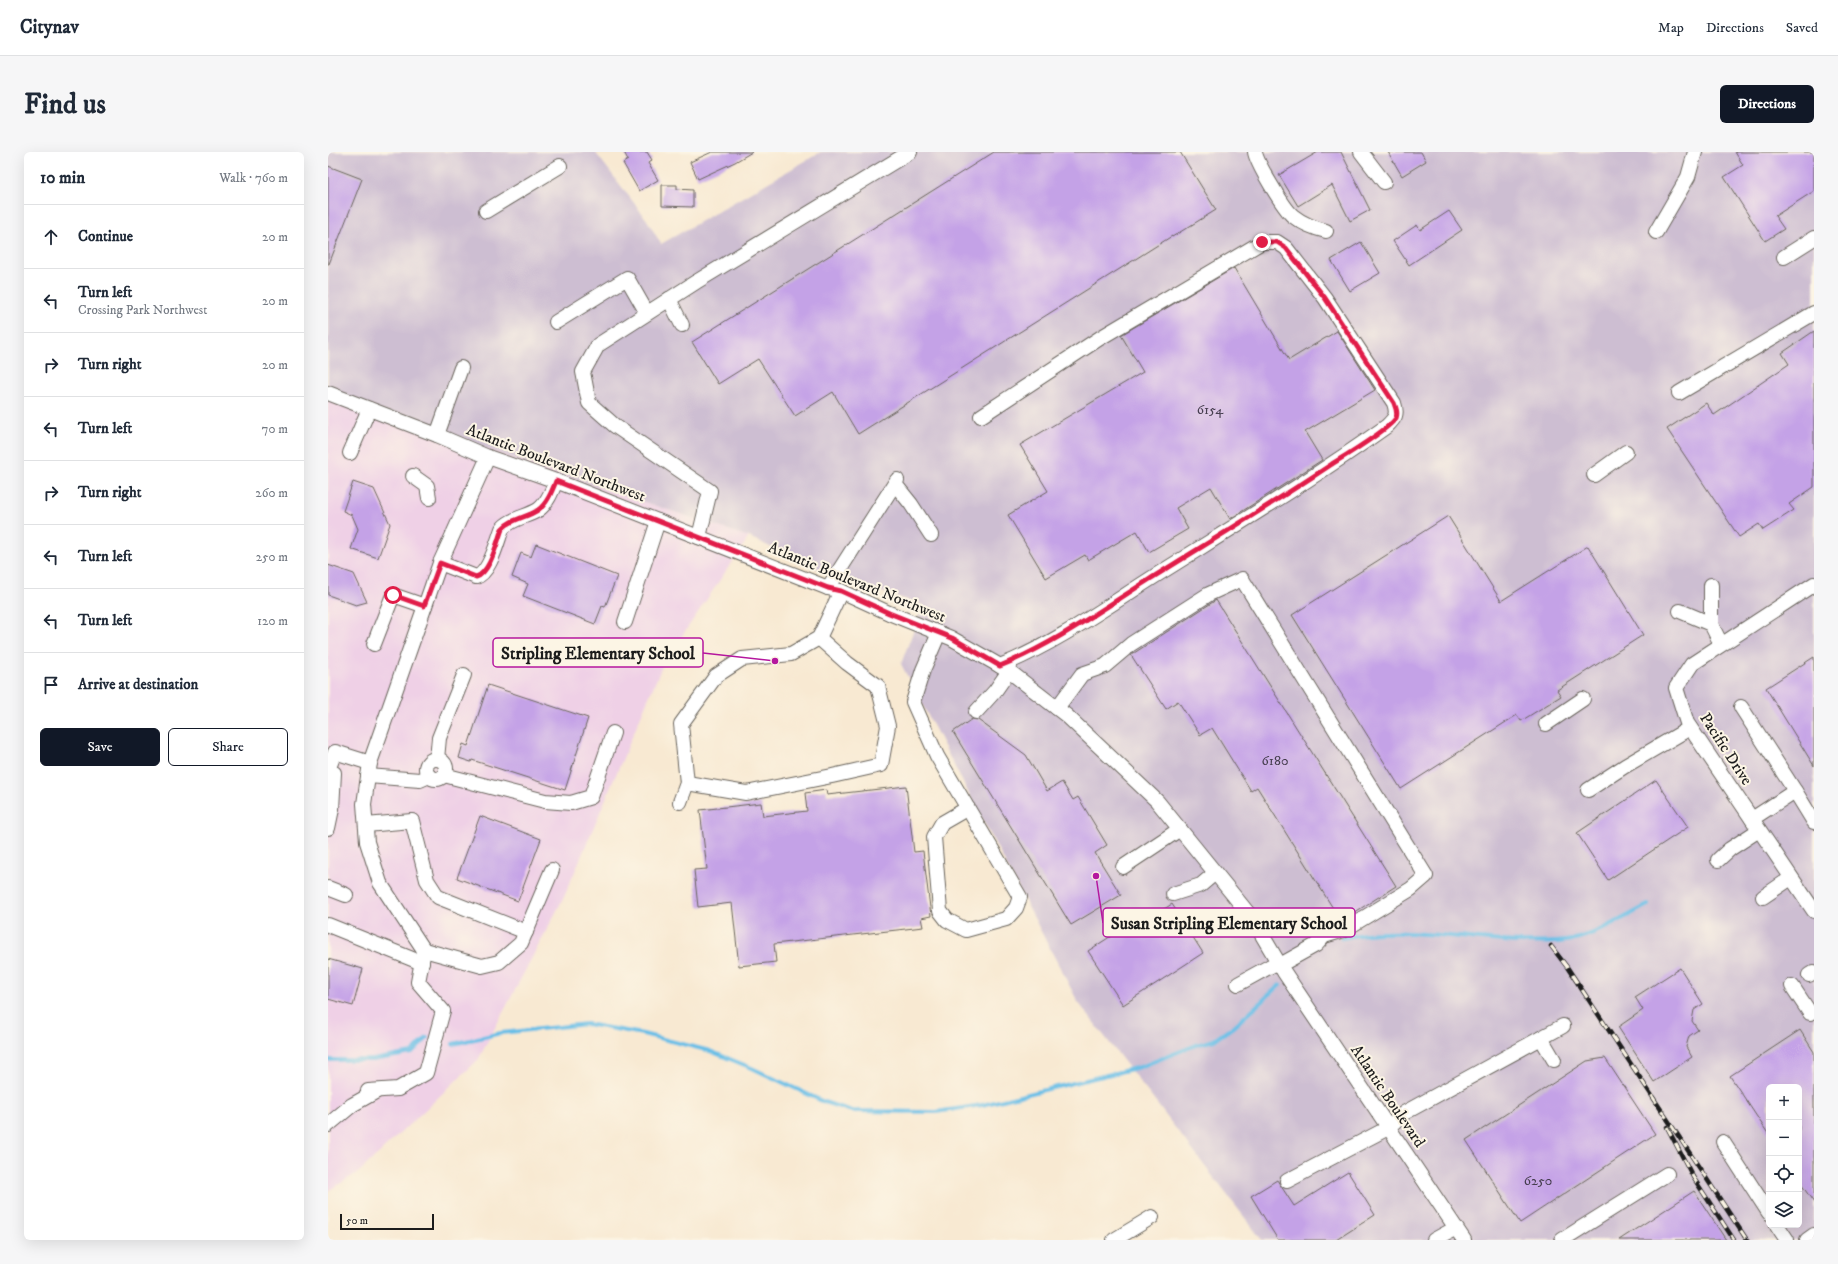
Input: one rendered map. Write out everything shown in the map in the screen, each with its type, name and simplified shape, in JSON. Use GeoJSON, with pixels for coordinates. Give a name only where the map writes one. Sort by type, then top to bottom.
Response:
{"type":"FeatureCollection","features":[{"type":"Feature","properties":{"kind":"street"},"geometry":{"type":"LineString","coordinates":[[698,537],[710,491],[615,426],[589,403],[583,372],[598,345],[669,299],[910,152]]}},
{"type":"Feature","properties":{"kind":"street"},"geometry":{"type":"LineString","coordinates":[[1255,152],[1256,158],[1291,215],[1309,226],[1326,231]]}},
{"type":"Feature","properties":{"kind":"street"},"geometry":{"type":"LineString","coordinates":[[1361,152],[1384,182]]}},
{"type":"Feature","properties":{"kind":"street"},"geometry":{"type":"LineString","coordinates":[[1656,232],[1688,177],[1694,152]]}},
{"type":"Feature","properties":{"kind":"street"},"geometry":{"type":"LineString","coordinates":[[486,211],[560,166]]}},
{"type":"Feature","properties":{"kind":"street"},"geometry":{"type":"LineString","coordinates":[[1784,257],[1814,238]]}},
{"type":"Feature","properties":{"kind":"street"},"geometry":{"type":"LineString","coordinates":[[976,712],[995,691],[1005,668],[1068,632],[1202,546],[1285,496],[1387,426],[1396,417],[1397,411],[1391,397],[1325,298],[1286,248],[1277,242],[1269,241],[1262,242],[1100,338],[981,416]]}},
{"type":"Feature","properties":{"kind":"street"},"geometry":{"type":"LineString","coordinates":[[556,322],[627,278],[647,314]]}},
{"type":"Feature","properties":{"kind":"street"},"geometry":{"type":"LineString","coordinates":[[669,299],[682,325]]}},
{"type":"Feature","properties":{"kind":"street"},"geometry":{"type":"LineString","coordinates":[[1679,393],[1814,313]]}},
{"type":"Feature","properties":{"kind":"street"},"geometry":{"type":"LineString","coordinates":[[437,435],[461,368]]}},
{"type":"Feature","properties":{"kind":"street","name":"Atlantic Boulevard Northwest"},"geometry":{"type":"LineString","coordinates":[[328,394],[437,435],[488,457],[556,481],[834,590],[952,638],[1005,668],[1057,708],[1157,801],[1252,918],[1281,966]]}},
{"type":"Feature","properties":{"kind":"street"},"geometry":{"type":"LineString","coordinates":[[350,453],[369,409]]}},
{"type":"Feature","properties":{"kind":"street"},"geometry":{"type":"LineString","coordinates":[[1594,475],[1626,452]]}},
{"type":"Feature","properties":{"kind":"street"},"geometry":{"type":"LineString","coordinates":[[328,1125],[372,1091],[398,1089],[426,1072],[443,1011],[418,982],[423,956],[380,883],[368,842],[364,804],[369,769],[424,606],[440,563],[488,457]]}},
{"type":"Feature","properties":{"kind":"street"},"geometry":{"type":"LineString","coordinates":[[413,476],[427,486],[429,498]]}},
{"type":"Feature","properties":{"kind":"street"},"geometry":{"type":"LineString","coordinates":[[440,563],[476,577],[481,576],[487,570],[502,529],[506,524],[539,510],[545,503],[556,481]]}},
{"type":"Feature","properties":{"kind":"street"},"geometry":{"type":"LineString","coordinates":[[680,802],[687,783],[681,724],[716,676],[742,659],[791,654],[819,638],[834,590],[896,482],[931,535]]}},
{"type":"Feature","properties":{"kind":"street"},"geometry":{"type":"LineString","coordinates":[[625,622],[658,521]]}},
{"type":"Feature","properties":{"kind":"street"},"geometry":{"type":"LineString","coordinates":[[1057,708],[1082,674],[1104,666],[1131,644],[1202,598],[1242,579],[1426,876],[1411,889],[1344,930],[1324,936],[1316,945],[1281,966],[1238,984]]}},
{"type":"Feature","properties":{"kind":"street","name":"Pacific Drive"},"geometry":{"type":"LineString","coordinates":[[1814,584],[1692,664],[1676,688],[1690,728],[1814,911]]}},
{"type":"Feature","properties":{"kind":"street"},"geometry":{"type":"LineString","coordinates":[[1711,585],[1711,624],[1721,644]]}},
{"type":"Feature","properties":{"kind":"street"},"geometry":{"type":"LineString","coordinates":[[374,644],[393,595],[424,606]]}},
{"type":"Feature","properties":{"kind":"street"},"geometry":{"type":"LineString","coordinates":[[1680,611],[1711,624]]}},
{"type":"Feature","properties":{"kind":"street"},"geometry":{"type":"LineString","coordinates":[[939,633],[923,670],[914,702],[938,756],[1020,897],[1016,908],[1006,919],[966,930],[947,920],[940,911],[934,837],[942,823],[968,808]]}},
{"type":"Feature","properties":{"kind":"street"},"geometry":{"type":"LineString","coordinates":[[687,783],[746,793],[881,765],[888,726],[878,686],[847,663],[819,638]]}},
{"type":"Feature","properties":{"kind":"street"},"geometry":{"type":"LineString","coordinates":[[437,759],[439,738],[464,675]]}},
{"type":"Feature","properties":{"kind":"street"},"geometry":{"type":"LineString","coordinates":[[1546,724],[1583,699]]}},
{"type":"Feature","properties":{"kind":"street"},"geometry":{"type":"LineString","coordinates":[[1741,707],[1814,822]]}},
{"type":"Feature","properties":{"kind":"street"},"geometry":{"type":"LineString","coordinates":[[1588,790],[1625,766],[1690,728]]}},
{"type":"Feature","properties":{"kind":"street"},"geometry":{"type":"LineString","coordinates":[[444,775],[446,770],[444,764],[437,759],[431,760],[427,765],[426,771],[429,776],[435,779],[444,775],[545,801],[571,803],[582,801],[591,797],[613,733]]}},
{"type":"Feature","properties":{"kind":"street"},"geometry":{"type":"LineString","coordinates":[[328,828],[332,809],[334,773],[328,770],[335,752],[369,769],[420,780],[429,776]]}},
{"type":"Feature","properties":{"kind":"street"},"geometry":{"type":"LineString","coordinates":[[1718,860],[1795,791]]}},
{"type":"Feature","properties":{"kind":"street"},"geometry":{"type":"LineString","coordinates":[[366,825],[412,821],[427,880],[438,897],[526,932]]}},
{"type":"Feature","properties":{"kind":"street"},"geometry":{"type":"LineString","coordinates":[[1123,867],[1180,829]]}},
{"type":"Feature","properties":{"kind":"street"},"geometry":{"type":"LineString","coordinates":[[328,925],[423,956],[482,966],[499,962],[521,943],[552,870]]}},
{"type":"Feature","properties":{"kind":"street"},"geometry":{"type":"LineString","coordinates":[[1173,894],[1201,885],[1215,873]]}},
{"type":"Feature","properties":{"kind":"street"},"geometry":{"type":"LineString","coordinates":[[1763,897],[1792,878]]}},
{"type":"Feature","properties":{"kind":"street"},"geometry":{"type":"LineString","coordinates":[[328,888],[346,895]]}},
{"type":"Feature","properties":{"kind":"street","name":"Atlantic Boulevard"},"geometry":{"type":"LineString","coordinates":[[1281,966],[1460,1234]]}},
{"type":"Feature","properties":{"kind":"street"},"geometry":{"type":"LineString","coordinates":[[1792,986],[1810,1013]]}},
{"type":"Feature","properties":{"kind":"street"},"geometry":{"type":"LineString","coordinates":[[1287,1181],[1388,1128],[1404,1113],[1563,1026]]}},
{"type":"Feature","properties":{"kind":"street"},"geometry":{"type":"LineString","coordinates":[[1541,1038],[1554,1060]]}},
{"type":"Feature","properties":{"kind":"street"},"geometry":{"type":"LineString","coordinates":[[1723,1142],[1766,1208]]}},
{"type":"Feature","properties":{"kind":"street"},"geometry":{"type":"LineString","coordinates":[[1562,1240],[1667,1174]]}},
{"type":"Feature","properties":{"kind":"street"},"geometry":{"type":"LineString","coordinates":[[1114,1240],[1152,1217]]}},
{"type":"Feature","properties":{"kind":"street"},"geometry":{"type":"LineString","coordinates":[[1779,1228],[1787,1240]]}},
{"type":"Feature","properties":{"kind":"street"},"geometry":{"type":"LineString","coordinates":[[1434,1240],[1460,1234]]}},
{"type":"Feature","properties":{"kind":"street"},"geometry":{"type":"LineString","coordinates":[[1807,1240],[1814,1235]]}},
{"type":"Feature","properties":{"kind":"shaded area"},"geometry":{"type":"Polygon","coordinates":[[[328,152],[595,152],[647,220],[661,244],[821,152],[1814,152],[1814,1240],[1262,1240],[1078,1002],[901,664],[923,605],[833,576],[749,537],[507,456],[328,391],[328,152]]]}},
{"type":"Feature","properties":{"kind":"shaded area"},"geometry":{"type":"Polygon","coordinates":[[[328,391],[507,456],[749,537],[663,664],[564,897],[478,1060],[359,1172],[328,1191],[328,391]]]}},
{"type":"Feature","properties":{"kind":"building"},"geometry":{"type":"Polygon","coordinates":[[[624,152],[647,152],[652,160],[648,163],[658,180],[639,191],[623,163],[628,160],[624,152]]]}},
{"type":"Feature","properties":{"kind":"building"},"geometry":{"type":"Polygon","coordinates":[[[712,152],[752,152],[735,162],[698,179],[690,162],[712,152]]]}},
{"type":"Feature","properties":{"kind":"building"},"geometry":{"type":"Polygon","coordinates":[[[994,152],[1180,152],[1216,210],[1172,236],[858,434],[833,392],[795,416],[758,359],[718,384],[692,342],[994,152]]]}},
{"type":"Feature","properties":{"kind":"building"},"geometry":{"type":"Polygon","coordinates":[[[1318,152],[1341,152],[1370,210],[1350,221],[1332,185],[1298,206],[1279,175],[1318,152]]]}},
{"type":"Feature","properties":{"kind":"building"},"geometry":{"type":"Polygon","coordinates":[[[1388,152],[1421,152],[1426,161],[1402,176],[1388,152]]]}},
{"type":"Feature","properties":{"kind":"building"},"geometry":{"type":"Polygon","coordinates":[[[1735,152],[1814,152],[1814,191],[1775,216],[1784,229],[1765,241],[1724,177],[1743,165],[1735,152]]]}},
{"type":"Feature","properties":{"kind":"building"},"geometry":{"type":"Polygon","coordinates":[[[328,166],[362,179],[329,264],[328,264],[328,166]]]}},
{"type":"Feature","properties":{"kind":"building"},"geometry":{"type":"Polygon","coordinates":[[[662,185],[677,185],[677,189],[693,190],[693,207],[662,206],[662,185]]]}},
{"type":"Feature","properties":{"kind":"building"},"geometry":{"type":"Polygon","coordinates":[[[1449,211],[1462,230],[1409,265],[1393,241],[1417,225],[1420,230],[1449,211]]]}},
{"type":"Feature","properties":{"kind":"building"},"geometry":{"type":"Polygon","coordinates":[[[1361,242],[1380,273],[1350,291],[1331,260],[1361,242]]]}},
{"type":"Feature","properties":{"kind":"building"},"geometry":{"type":"Polygon","coordinates":[[[1234,268],[1289,360],[1337,331],[1375,390],[1305,432],[1322,460],[1230,519],[1211,487],[1176,508],[1188,529],[1149,552],[1137,531],[1088,560],[1085,555],[1046,578],[1008,515],[1048,491],[1020,445],[1143,372],[1121,335],[1234,268]]]}},
{"type":"Feature","properties":{"kind":"building"},"geometry":{"type":"Polygon","coordinates":[[[1814,331],[1814,487],[1789,504],[1794,510],[1763,530],[1759,524],[1739,537],[1667,429],[1706,403],[1714,415],[1789,364],[1782,353],[1814,331]]]}},
{"type":"Feature","properties":{"kind":"building"},"geometry":{"type":"Polygon","coordinates":[[[353,482],[374,489],[390,524],[378,558],[351,549],[358,529],[352,515],[343,511],[353,482]]]}},
{"type":"Feature","properties":{"kind":"building"},"geometry":{"type":"Polygon","coordinates":[[[1448,516],[1501,601],[1588,546],[1643,635],[1557,690],[1561,696],[1521,721],[1517,715],[1401,789],[1292,615],[1448,516]]]}},
{"type":"Feature","properties":{"kind":"building"},"geometry":{"type":"Polygon","coordinates":[[[536,544],[617,576],[605,607],[602,606],[595,624],[523,596],[528,584],[512,577],[521,553],[531,557],[536,544]]]}},
{"type":"Feature","properties":{"kind":"building"},"geometry":{"type":"Polygon","coordinates":[[[328,565],[354,574],[367,602],[356,605],[328,595],[328,565]]]}},
{"type":"Feature","properties":{"kind":"building"},"geometry":{"type":"Polygon","coordinates":[[[1216,600],[1396,886],[1341,921],[1257,787],[1251,791],[1212,728],[1200,735],[1178,701],[1166,709],[1131,655],[1216,600]]]}},
{"type":"Feature","properties":{"kind":"building"},"geometry":{"type":"Polygon","coordinates":[[[1814,657],[1814,766],[1766,688],[1814,657]]]}},
{"type":"Feature","properties":{"kind":"building"},"geometry":{"type":"Polygon","coordinates":[[[488,685],[588,718],[565,790],[472,760],[471,762],[459,758],[463,744],[468,746],[488,685]]]}},
{"type":"Feature","properties":{"kind":"building"},"geometry":{"type":"Polygon","coordinates":[[[972,719],[978,720],[1026,755],[1047,791],[1062,782],[1073,800],[1078,797],[1107,845],[1095,853],[1121,895],[1071,925],[953,732],[972,719]]]}},
{"type":"Feature","properties":{"kind":"building"},"geometry":{"type":"Polygon","coordinates":[[[1656,780],[1688,827],[1608,880],[1577,833],[1656,780]]]}},
{"type":"Feature","properties":{"kind":"building"},"geometry":{"type":"Polygon","coordinates":[[[906,786],[914,852],[923,851],[931,916],[921,918],[923,927],[774,944],[776,962],[739,966],[732,903],[698,907],[694,870],[707,869],[700,810],[761,803],[763,816],[807,811],[805,793],[826,790],[827,795],[906,786]]]}},
{"type":"Feature","properties":{"kind":"building"},"geometry":{"type":"Polygon","coordinates":[[[480,816],[541,839],[518,901],[457,878],[480,816]]]}},
{"type":"Feature","properties":{"kind":"building"},"geometry":{"type":"Polygon","coordinates":[[[1172,904],[1203,953],[1123,1005],[1088,951],[1136,920],[1139,925],[1172,904]]]}},
{"type":"Feature","properties":{"kind":"building"},"geometry":{"type":"Polygon","coordinates":[[[328,959],[363,969],[353,1006],[328,999],[328,959]]]}},
{"type":"Feature","properties":{"kind":"building"},"geometry":{"type":"Polygon","coordinates":[[[1680,968],[1703,1004],[1694,1010],[1692,1021],[1698,1030],[1689,1036],[1686,1047],[1692,1057],[1654,1082],[1618,1027],[1643,1010],[1635,997],[1680,968]]]}},
{"type":"Feature","properties":{"kind":"building"},"geometry":{"type":"Polygon","coordinates":[[[1800,1030],[1814,1052],[1814,1203],[1802,1185],[1802,1084],[1766,1084],[1766,1130],[1730,1076],[1800,1030]]]}},
{"type":"Feature","properties":{"kind":"building"},"geometry":{"type":"Polygon","coordinates":[[[1605,1058],[1655,1134],[1520,1223],[1466,1140],[1587,1061],[1605,1058]]]}},
{"type":"Feature","properties":{"kind":"building"},"geometry":{"type":"Polygon","coordinates":[[[1348,1172],[1375,1215],[1336,1240],[1278,1240],[1251,1196],[1277,1180],[1294,1206],[1348,1172]]]}},
{"type":"Feature","properties":{"kind":"building"},"geometry":{"type":"Polygon","coordinates":[[[1694,1191],[1726,1240],[1619,1240],[1694,1191]]]}},
{"type":"Feature","properties":{"kind":"waterway"},"geometry":{"type":"LineString","coordinates":[[1342,938],[1363,934],[1407,933],[1498,941],[1559,942],[1591,934],[1648,905]]}},
{"type":"Feature","properties":{"kind":"waterway"},"geometry":{"type":"LineString","coordinates":[[453,1044],[501,1033],[587,1024],[643,1034],[710,1051],[752,1068],[824,1102],[852,1111],[936,1112],[982,1105],[1140,1067],[1196,1045],[1214,1040],[1233,1027],[1280,985]]}},
{"type":"Feature","properties":{"kind":"waterway"},"geometry":{"type":"LineString","coordinates":[[328,1060],[373,1060],[412,1053],[427,1038]]}},
{"type":"Feature","properties":{"kind":"railway"},"geometry":{"type":"LineString","coordinates":[[1551,946],[1567,967],[1747,1240]]}},
{"type":"Feature","properties":{"kind":"railway"},"geometry":{"type":"LineString","coordinates":[[1667,1127],[1693,1177],[1734,1240]]}},
{"type":"Feature","properties":{"kind":"place","name":"Stripling Elementary School"},"geometry":{"type":"Point","coordinates":[775,661]}},
{"type":"Feature","properties":{"kind":"place","name":"Susan Stripling Elementary School"},"geometry":{"type":"Point","coordinates":[1096,876]}},
{"type":"Feature","properties":{"kind":"route"},"geometry":{"type":"LineString","coordinates":[[393,595],[424,606],[440,563],[476,577],[481,576],[487,570],[502,529],[506,524],[539,510],[550,495],[556,481],[828,588],[841,591],[889,613],[952,638],[1000,666],[1028,654],[1068,632],[1208,542],[1285,496],[1355,449],[1387,426],[1396,417],[1397,411],[1394,403],[1364,355],[1325,298],[1286,248],[1277,242],[1262,242]]}}]}
